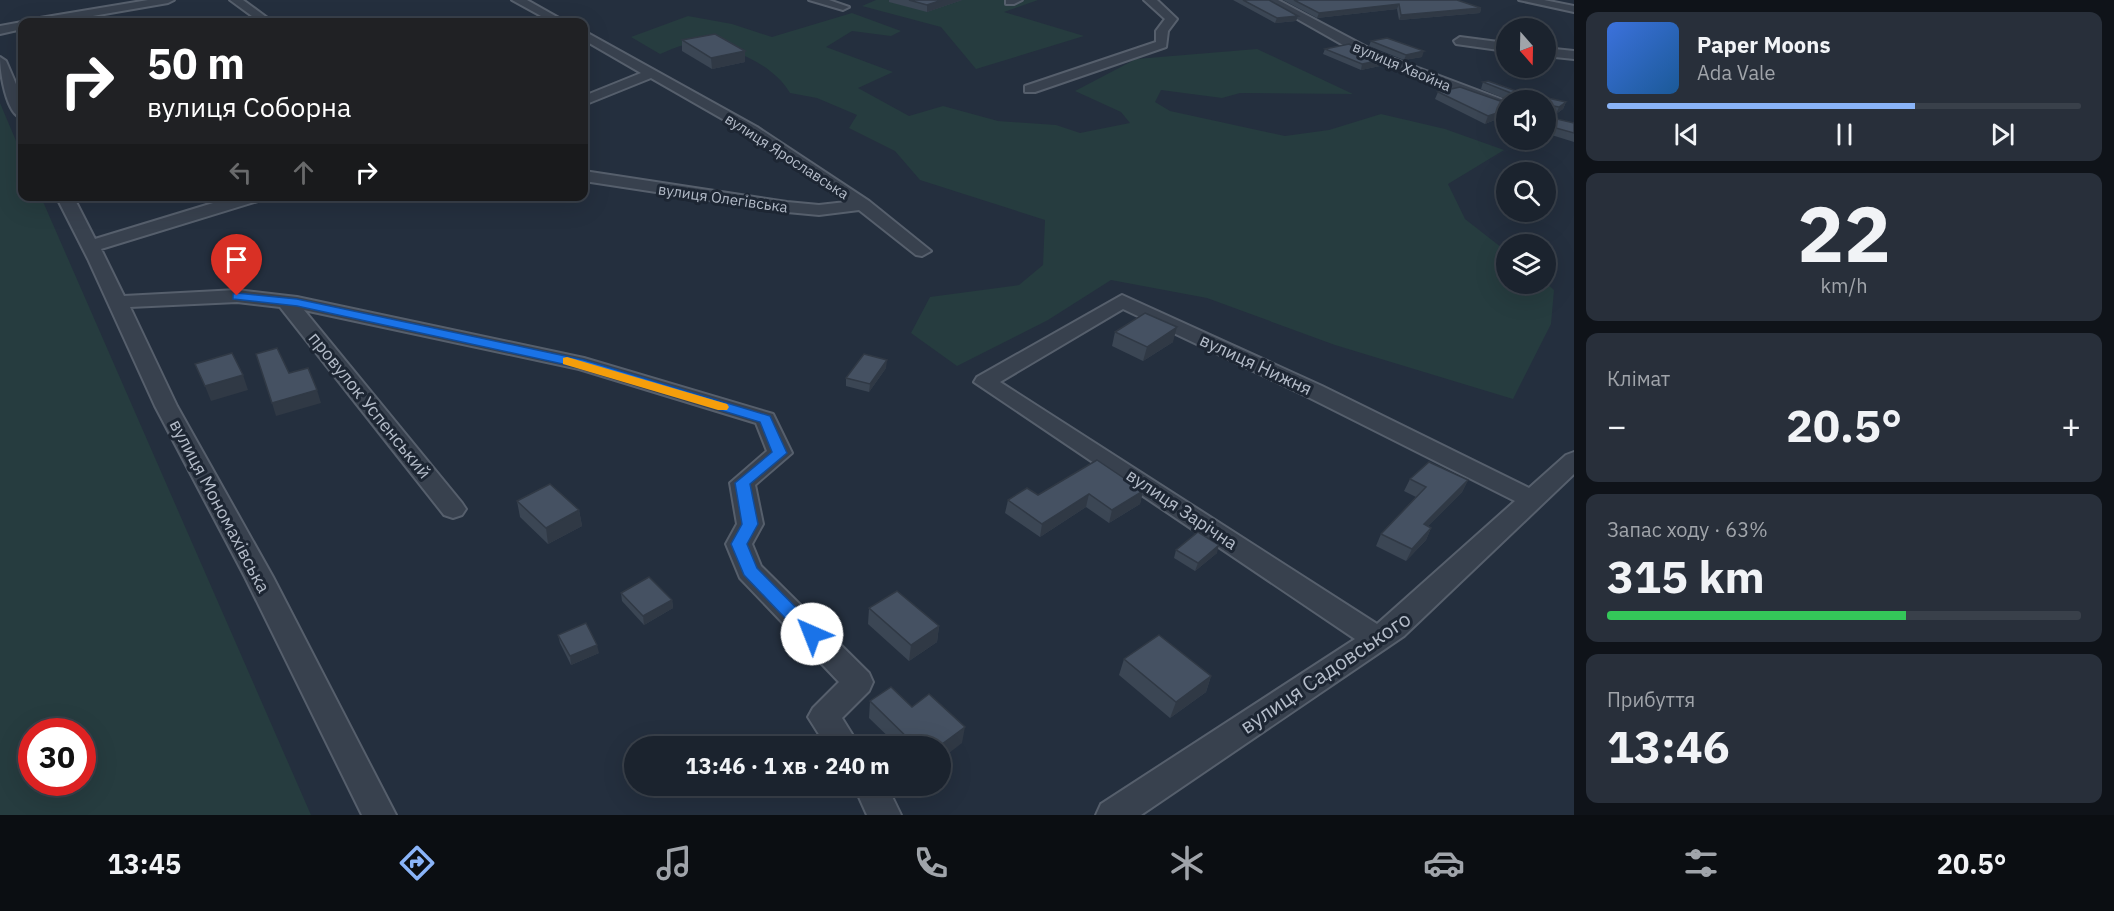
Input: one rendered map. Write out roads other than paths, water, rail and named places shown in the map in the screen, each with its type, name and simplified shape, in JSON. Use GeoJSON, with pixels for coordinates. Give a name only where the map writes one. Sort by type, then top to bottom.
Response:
{"type":"FeatureCollection","features":[{"type":"Feature","properties":{"kind":"street"},"geometry":{"type":"LineString","coordinates":[[63,18],[168,0]]}},
{"type":"Feature","properties":{"kind":"street"},"geometry":{"type":"LineString","coordinates":[[236,0],[261,18]]}},
{"type":"Feature","properties":{"kind":"street"},"geometry":{"type":"LineString","coordinates":[[518,0],[552,18]]}},
{"type":"Feature","properties":{"kind":"street"},"geometry":{"type":"LineString","coordinates":[[815,0],[843,7]]}},
{"type":"Feature","properties":{"kind":"street"},"geometry":{"type":"LineString","coordinates":[[1030,89],[1162,44],[1162,31],[1171,19],[1150,0]]}},
{"type":"Feature","properties":{"kind":"street","name":"вулиця Хвойна"},"geometry":{"type":"LineString","coordinates":[[1270,0],[1371,55],[1496,102]]}},
{"type":"Feature","properties":{"kind":"street"},"geometry":{"type":"LineString","coordinates":[[1526,0],[1574,8]]}},
{"type":"Feature","properties":{"kind":"street"},"geometry":{"type":"LineString","coordinates":[[1569,0],[1574,8]]}},
{"type":"Feature","properties":{"kind":"street"},"geometry":{"type":"LineString","coordinates":[[0,28],[18,26]]}},
{"type":"Feature","properties":{"kind":"street","name":"вулиця Ярославська"},"geometry":{"type":"LineString","coordinates":[[588,37],[649,74],[752,130],[814,175],[863,205],[922,251]]}},
{"type":"Feature","properties":{"kind":"street"},"geometry":{"type":"LineString","coordinates":[[1460,41],[1496,46]]}},
{"type":"Feature","properties":{"kind":"street"},"geometry":{"type":"LineString","coordinates":[[1556,53],[1574,55]]}},
{"type":"Feature","properties":{"kind":"street"},"geometry":{"type":"LineString","coordinates":[[0,61],[18,104]]}},
{"type":"Feature","properties":{"kind":"street"},"geometry":{"type":"LineString","coordinates":[[588,99],[649,74]]}},
{"type":"Feature","properties":{"kind":"street","name":"вулиця Олегівська"},"geometry":{"type":"LineString","coordinates":[[588,177],[663,190],[787,207],[819,210],[863,205]]}},
{"type":"Feature","properties":{"kind":"street","name":"вулиця Мономахівська"},"geometry":{"type":"LineString","coordinates":[[67,201],[166,406],[259,577],[379,815]]}},
{"type":"Feature","properties":{"kind":"street"},"geometry":{"type":"LineString","coordinates":[[90,246],[238,201]]}},
{"type":"Feature","properties":{"kind":"street"},"geometry":{"type":"LineString","coordinates":[[117,302],[237,296],[286,301],[584,364],[765,419],[780,453],[742,483],[750,524],[739,544],[750,571],[858,682],[824,717],[837,736]]}},
{"type":"Feature","properties":{"kind":"street","name":"провулок Успенський"},"geometry":{"type":"LineString","coordinates":[[286,301],[453,508]]}},
{"type":"Feature","properties":{"kind":"street","name":"вулиця Нижня"},"geometry":{"type":"LineString","coordinates":[[985,382],[1122,301],[1314,391],[1532,499]]}},
{"type":"Feature","properties":{"kind":"street","name":"вулиця Зарічна"},"geometry":{"type":"LineString","coordinates":[[985,382],[1090,448],[1376,638]]}},
{"type":"Feature","properties":{"kind":"street","name":"вулиця Садовського"},"geometry":{"type":"LineString","coordinates":[[1113,815],[1394,628],[1574,460]]}},
{"type":"Feature","properties":{"kind":"street"},"geometry":{"type":"LineString","coordinates":[[875,796],[884,815]]}}]}
